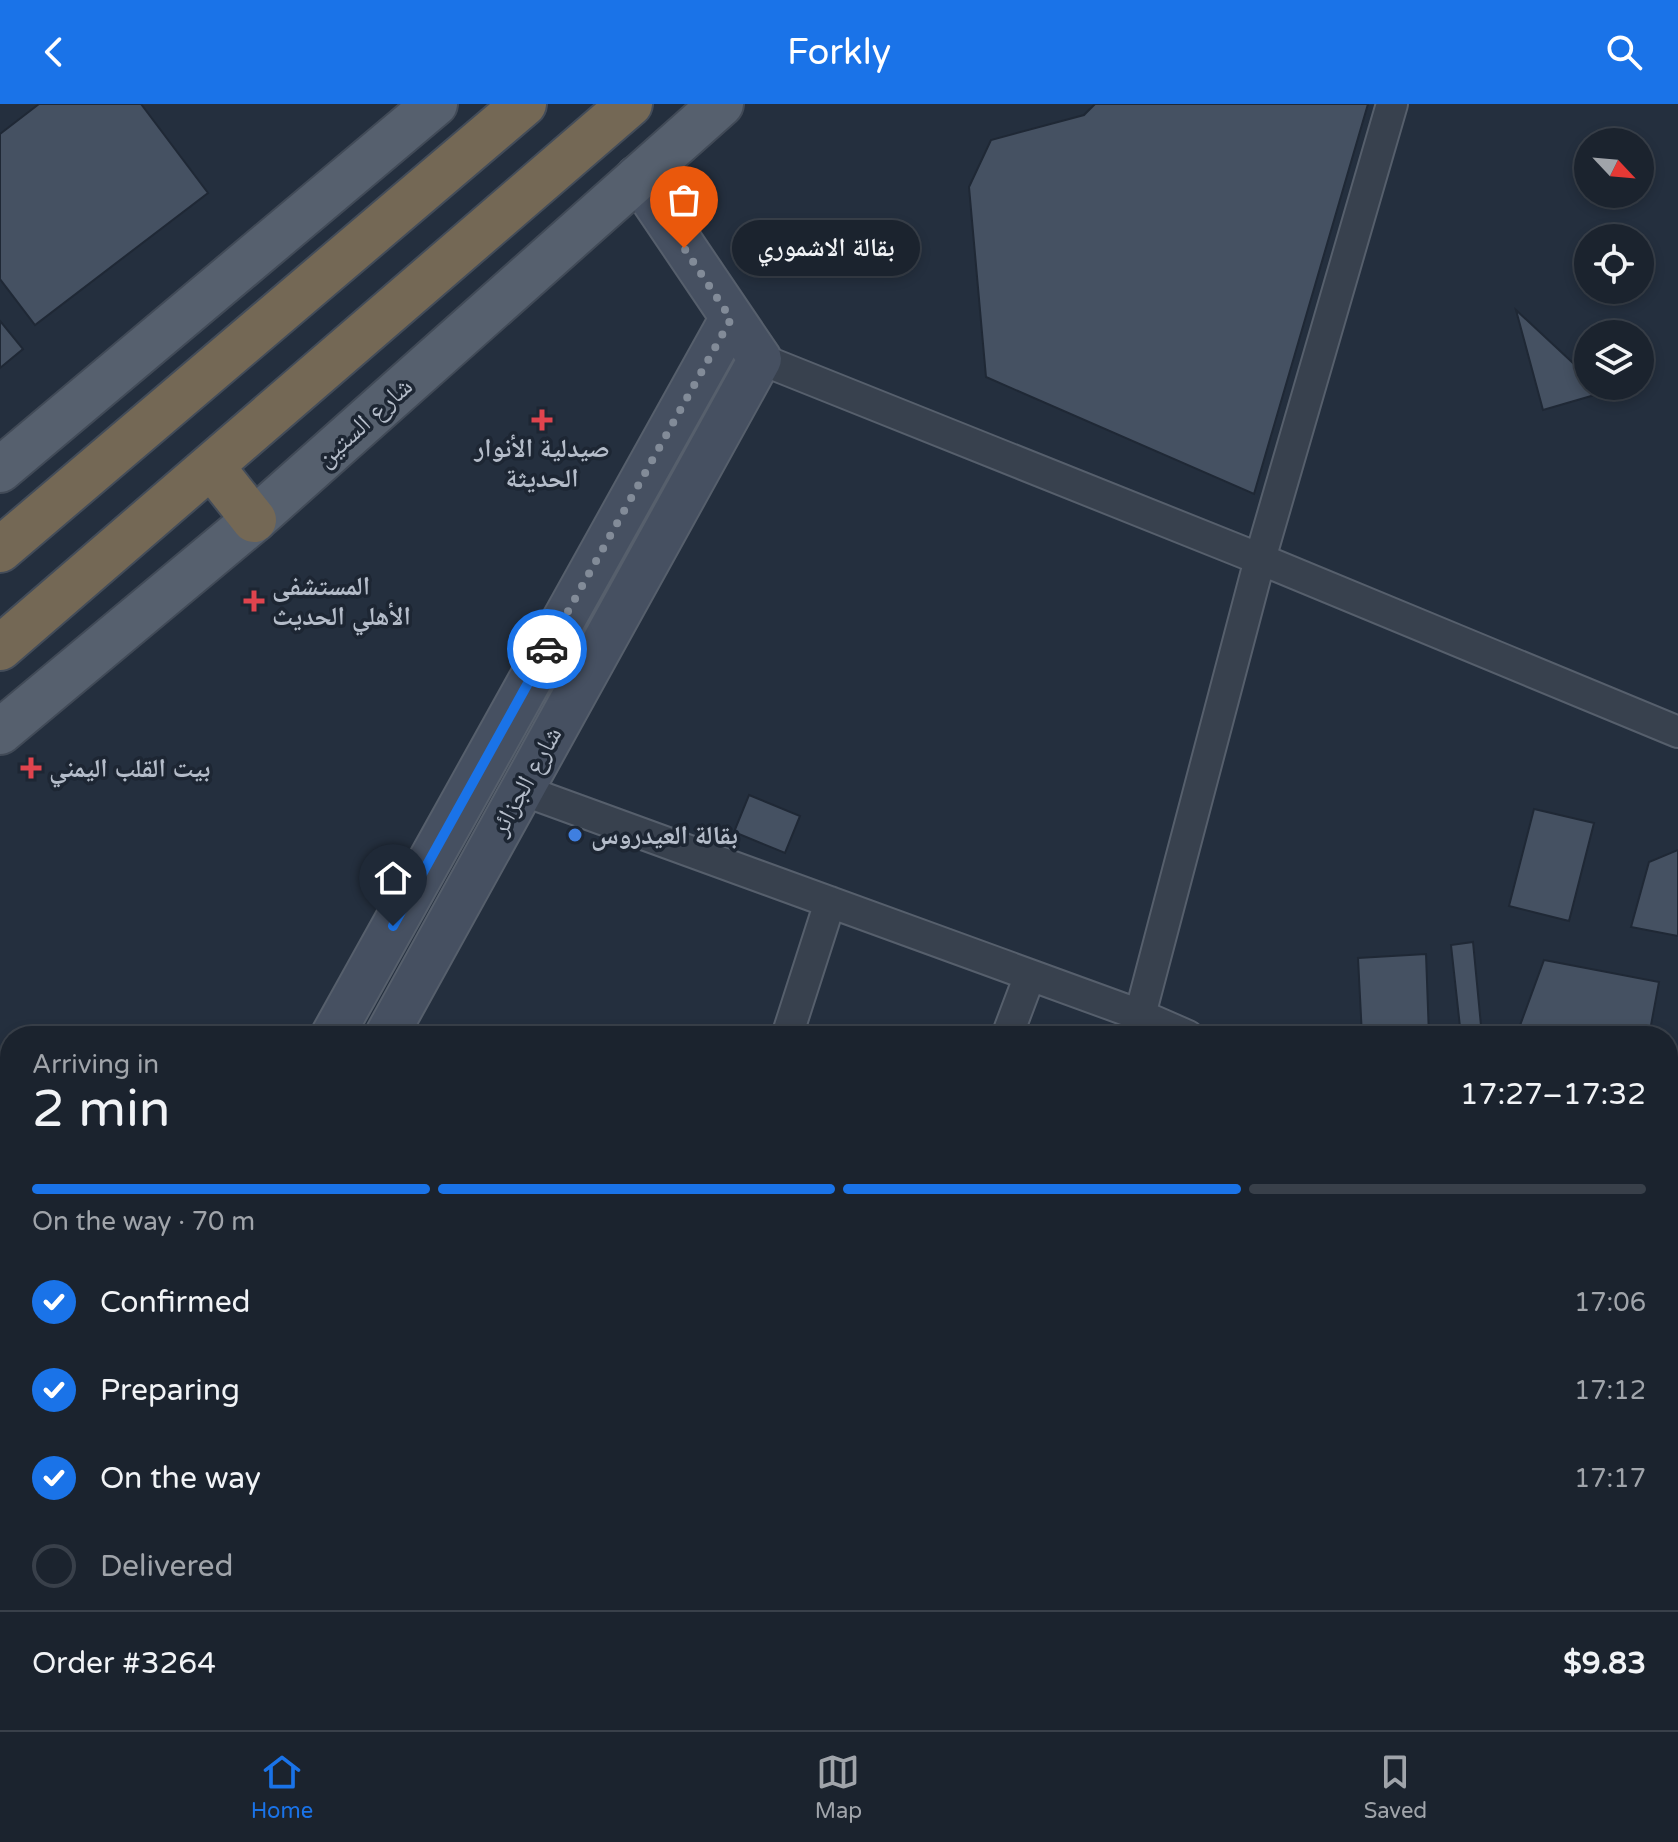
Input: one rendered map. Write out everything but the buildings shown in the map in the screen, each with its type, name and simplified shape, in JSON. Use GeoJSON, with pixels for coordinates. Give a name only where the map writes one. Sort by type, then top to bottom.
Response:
{"type":"FeatureCollection","features":[{"type":"Feature","properties":{"kind":"highway"},"geometry":{"type":"LineString","coordinates":[[0,550],[524,104]]}},
{"type":"Feature","properties":{"kind":"highway"},"geometry":{"type":"LineString","coordinates":[[0,648],[630,104]]}},
{"type":"Feature","properties":{"kind":"highway"},"geometry":{"type":"LineString","coordinates":[[212,467],[254,520]]}},
{"type":"Feature","properties":{"kind":"main road"},"geometry":{"type":"LineString","coordinates":[[0,470],[435,104]]}},
{"type":"Feature","properties":{"kind":"main road","name":"شارع الستين"},"geometry":{"type":"LineString","coordinates":[[0,732],[254,520],[721,104]]}},
{"type":"Feature","properties":{"kind":"main road"},"geometry":{"type":"LineString","coordinates":[[637,177],[760,359]]}},
{"type":"Feature","properties":{"kind":"main road","name":"شارع الجزائر"},"geometry":{"type":"LineString","coordinates":[[338,1026],[731,319]]}},
{"type":"Feature","properties":{"kind":"main road","name":"شارع الجزائر"},"geometry":{"type":"LineString","coordinates":[[392,1026],[760,359]]}},
{"type":"Feature","properties":{"kind":"street"},"geometry":{"type":"LineString","coordinates":[[522,790],[1030,975],[1136,1025],[1260,559],[1392,104]]}},
{"type":"Feature","properties":{"kind":"street"},"geometry":{"type":"LineString","coordinates":[[760,359],[1260,559],[1678,732]]}},
{"type":"Feature","properties":{"kind":"street"},"geometry":{"type":"LineString","coordinates":[[790,1026],[830,902]]}},
{"type":"Feature","properties":{"kind":"street"},"geometry":{"type":"LineString","coordinates":[[1011,1026],[1030,975]]}},
{"type":"Feature","properties":{"kind":"way so far"},"geometry":{"type":"LineString","coordinates":[[547,649],[731,319],[684,248]]}},
{"type":"Feature","properties":{"kind":"place","name":"بقالة الاشموري"},"geometry":{"type":"Point","coordinates":[684,248]}},
{"type":"Feature","properties":{"kind":"place","name":"صيدلية الأنوار الحديثة"},"geometry":{"type":"Point","coordinates":[542,420]}},
{"type":"Feature","properties":{"kind":"place","name":"المستشفى الأهلي الحديث"},"geometry":{"type":"Point","coordinates":[254,601]}},
{"type":"Feature","properties":{"kind":"place","name":"بيت القلب اليمني"},"geometry":{"type":"Point","coordinates":[31,768]}},
{"type":"Feature","properties":{"kind":"place","name":"بقالة العيدروس"},"geometry":{"type":"Point","coordinates":[575,835]}},
{"type":"Feature","properties":{"kind":"route"},"geometry":{"type":"LineString","coordinates":[[393,926],[547,649]]}}]}
